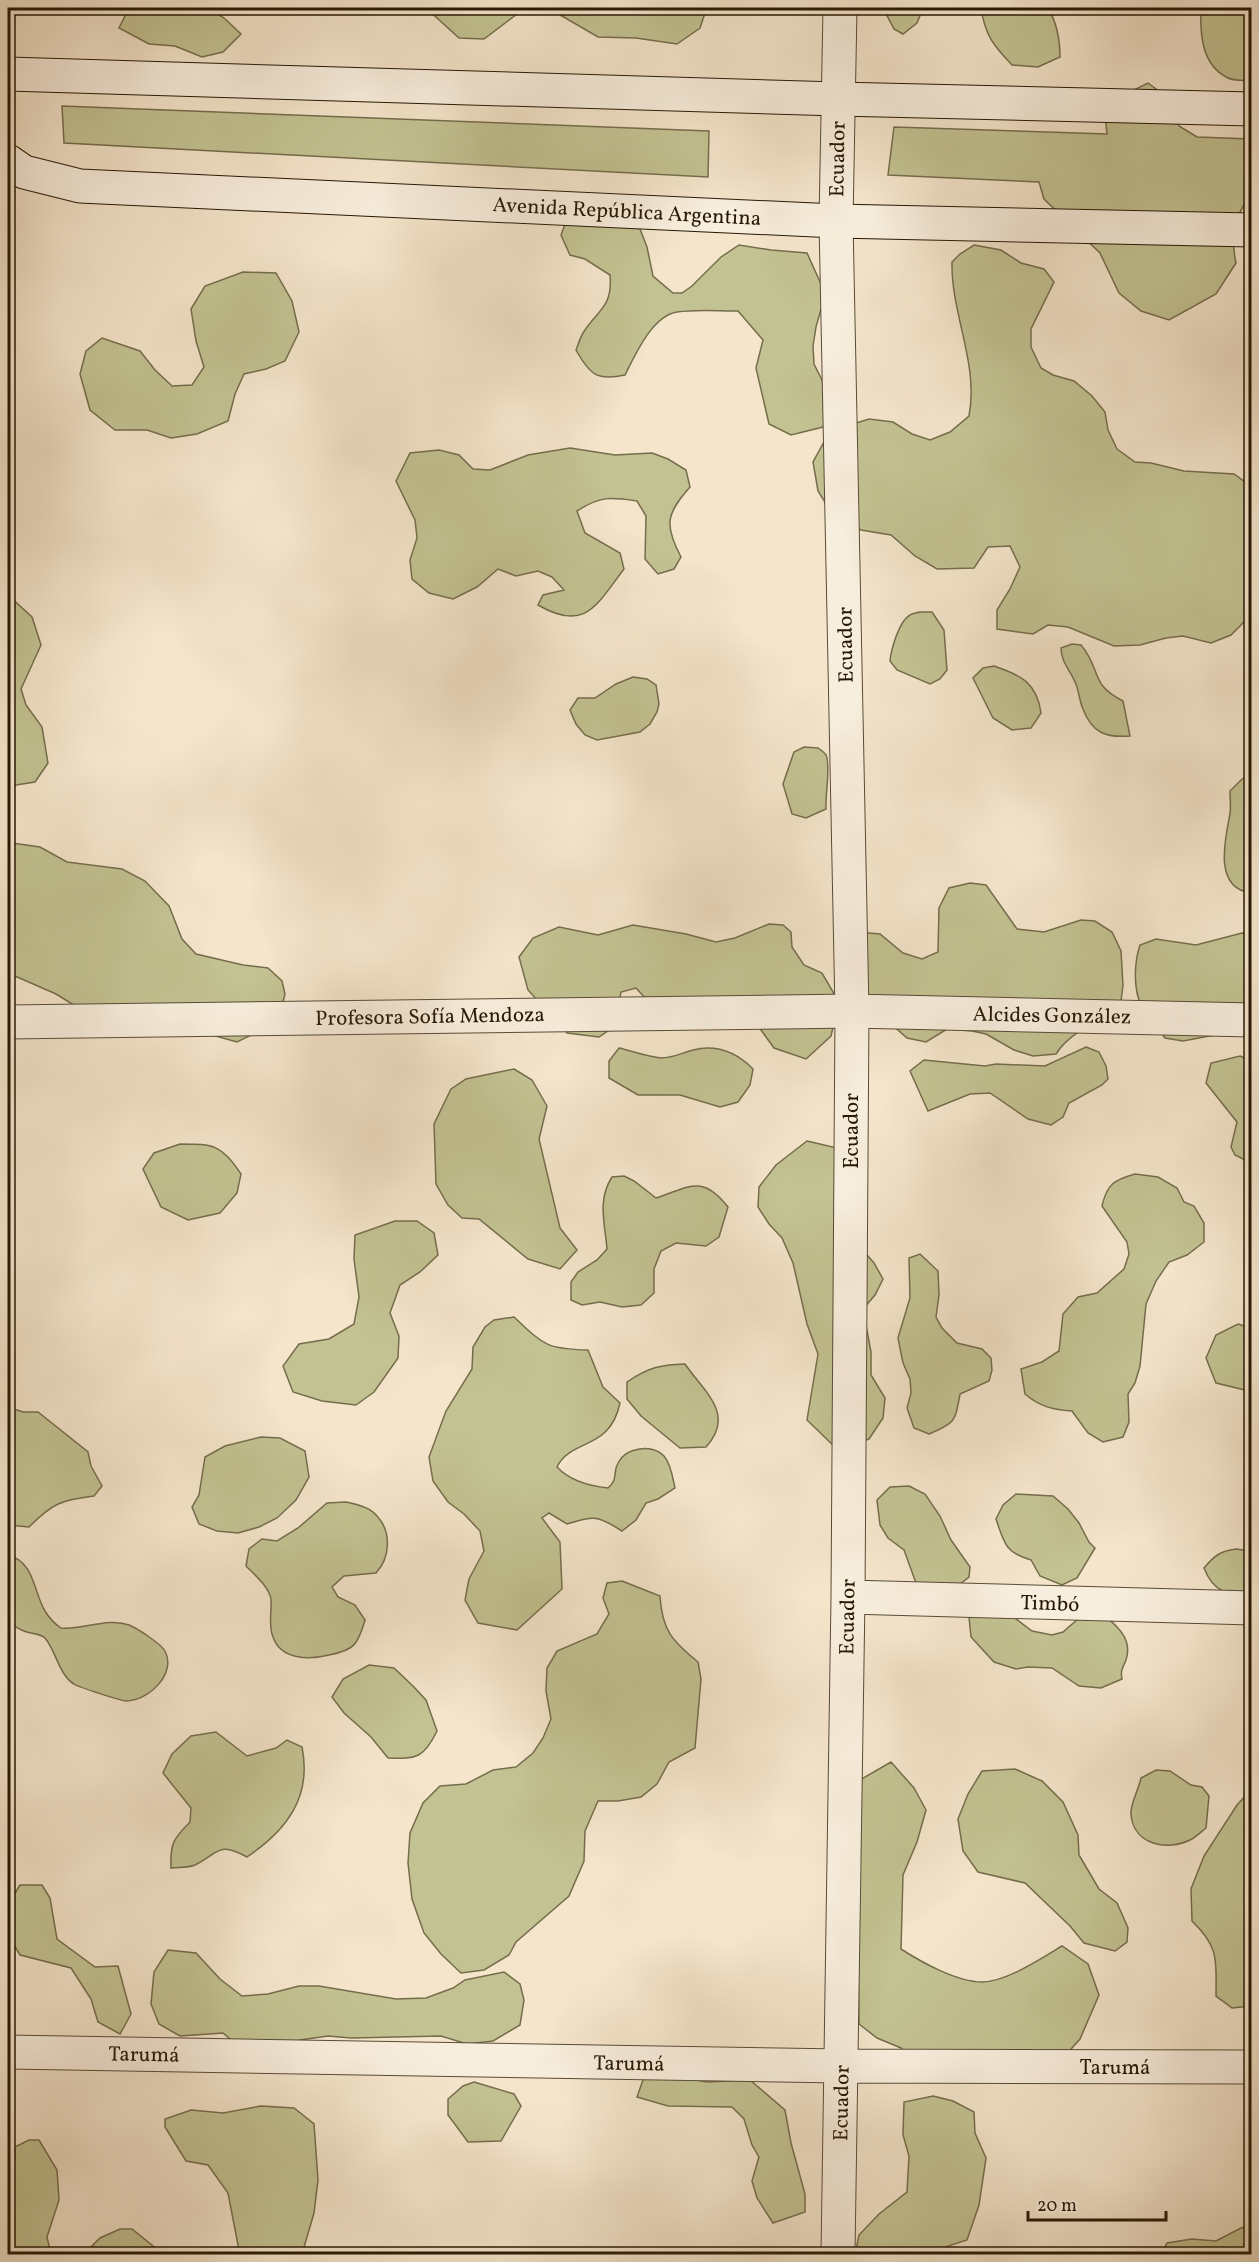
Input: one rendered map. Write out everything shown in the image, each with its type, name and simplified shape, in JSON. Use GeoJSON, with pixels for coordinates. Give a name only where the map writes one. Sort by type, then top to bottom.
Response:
{"type":"FeatureCollection","features":[{"type":"Feature","properties":{"kind":"street","name":"Ecuador"},"geometry":{"type":"LineString","coordinates":[[838,2254],[848,1597],[852,1011],[836,221],[840,8]]}},
{"type":"Feature","properties":{"kind":"street"},"geometry":{"type":"LineString","coordinates":[[8,74],[1251,109]]}},
{"type":"Feature","properties":{"kind":"street","name":"Avenida República Argentina"},"geometry":{"type":"LineString","coordinates":[[8,161],[24,172],[80,186],[836,221],[1251,230]]}},
{"type":"Feature","properties":{"kind":"street","name":"Alcides González"},"geometry":{"type":"LineString","coordinates":[[852,1011],[1251,1020]]}},
{"type":"Feature","properties":{"kind":"street","name":"Profesora Sofía Mendoza"},"geometry":{"type":"LineString","coordinates":[[8,1022],[852,1011]]}},
{"type":"Feature","properties":{"kind":"street","name":"Timbó"},"geometry":{"type":"LineString","coordinates":[[848,1597],[1251,1608]]}},
{"type":"Feature","properties":{"kind":"street","name":"Tarumá"},"geometry":{"type":"LineString","coordinates":[[8,2052],[841,2066],[1251,2067]]}},
{"type":"Feature","properties":{"kind":"shaded area"},"geometry":{"type":"Polygon","coordinates":[[[153,8],[208,8],[224,18],[241,34],[223,52],[202,57],[175,46],[149,44],[119,28],[128,10],[143,11],[153,8]]]}},
{"type":"Feature","properties":{"kind":"shaded area"},"geometry":{"type":"Polygon","coordinates":[[[426,8],[525,8],[484,39],[459,38],[426,8]]]}},
{"type":"Feature","properties":{"kind":"shaded area"},"geometry":{"type":"Polygon","coordinates":[[[548,8],[710,8],[705,13],[700,28],[677,44],[636,38],[598,37],[548,8]]]}},
{"type":"Feature","properties":{"kind":"shaded area"},"geometry":{"type":"Polygon","coordinates":[[[883,8],[923,8],[917,23],[903,34],[894,29],[883,8]]]}},
{"type":"Feature","properties":{"kind":"shaded area"},"geometry":{"type":"Polygon","coordinates":[[[981,8],[1048,8],[1057,31],[1060,57],[1038,67],[1012,65],[991,39],[981,8]]]}},
{"type":"Feature","properties":{"kind":"shaded area"},"geometry":{"type":"Polygon","coordinates":[[[1201,8],[1251,8],[1251,81],[1228,78],[1212,65],[1207,57],[1202,38],[1201,8]]]}},
{"type":"Feature","properties":{"kind":"shaded area"},"geometry":{"type":"Polygon","coordinates":[[[1148,83],[1167,97],[1179,126],[1197,137],[1251,139],[1251,191],[1245,191],[1247,200],[1236,222],[1234,246],[1236,263],[1216,294],[1169,320],[1141,311],[1119,293],[1100,253],[1044,199],[1039,182],[888,175],[894,127],[1107,134],[1105,115],[1111,101],[1148,83]]]}},
{"type":"Feature","properties":{"kind":"shaded area"},"geometry":{"type":"Polygon","coordinates":[[[62,106],[709,131],[708,177],[64,143],[62,106]]]}},
{"type":"Feature","properties":{"kind":"shaded area"},"geometry":{"type":"Polygon","coordinates":[[[567,219],[638,224],[647,247],[653,276],[673,293],[682,293],[692,286],[721,257],[739,245],[807,253],[821,284],[823,302],[813,346],[814,364],[822,380],[830,417],[823,427],[791,435],[769,424],[756,368],[763,340],[738,311],[692,311],[668,315],[652,328],[625,375],[601,376],[590,370],[576,350],[588,325],[606,302],[609,295],[610,275],[585,259],[570,255],[561,235],[567,219]]]}},
{"type":"Feature","properties":{"kind":"shaded area"},"geometry":{"type":"Polygon","coordinates":[[[974,245],[1001,250],[1021,263],[1044,269],[1054,282],[1031,329],[1031,347],[1041,368],[1053,375],[1074,381],[1092,396],[1105,412],[1108,430],[1117,449],[1135,462],[1151,463],[1184,471],[1234,474],[1245,482],[1245,498],[1251,510],[1251,615],[1231,635],[1211,643],[1183,636],[1140,645],[1114,646],[1068,627],[1048,625],[1033,634],[997,629],[997,610],[1020,567],[1010,546],[988,547],[974,568],[937,569],[915,556],[891,535],[861,530],[835,518],[818,491],[813,462],[824,442],[850,425],[869,419],[893,422],[912,434],[930,440],[950,432],[969,416],[971,397],[968,358],[956,301],[952,262],[974,245]]]}},
{"type":"Feature","properties":{"kind":"shaded area"},"geometry":{"type":"Polygon","coordinates":[[[243,272],[276,273],[292,301],[299,332],[285,361],[266,369],[244,374],[235,394],[228,421],[197,434],[171,438],[147,430],[115,430],[90,410],[80,374],[86,351],[102,338],[140,351],[172,386],[192,385],[204,367],[196,341],[191,309],[205,286],[243,272]]]}},
{"type":"Feature","properties":{"kind":"shaded area"},"geometry":{"type":"Polygon","coordinates":[[[570,448],[615,455],[652,453],[686,470],[690,487],[676,505],[670,520],[672,536],[681,557],[674,569],[658,574],[645,559],[646,516],[637,501],[612,498],[599,500],[577,511],[585,533],[620,553],[624,569],[589,611],[568,616],[554,613],[538,605],[543,595],[564,590],[552,577],[538,571],[516,576],[498,569],[477,587],[453,599],[429,593],[412,579],[410,560],[417,538],[415,520],[396,481],[410,453],[439,450],[459,455],[473,469],[490,470],[528,455],[570,448]]]}},
{"type":"Feature","properties":{"kind":"shaded area"},"geometry":{"type":"Polygon","coordinates":[[[8,595],[32,617],[41,645],[21,689],[26,705],[42,727],[48,763],[35,782],[16,785],[8,781],[8,595]]]}},
{"type":"Feature","properties":{"kind":"shaded area"},"geometry":{"type":"Polygon","coordinates":[[[932,612],[944,630],[947,670],[940,679],[930,684],[897,670],[890,661],[902,623],[910,615],[932,612]]]}},
{"type":"Feature","properties":{"kind":"shaded area"},"geometry":{"type":"Polygon","coordinates":[[[1072,644],[1081,645],[1105,689],[1123,701],[1130,736],[1107,735],[1095,729],[1091,724],[1061,653],[1061,648],[1072,644]]]}},
{"type":"Feature","properties":{"kind":"shaded area"},"geometry":{"type":"Polygon","coordinates":[[[994,666],[1020,677],[1036,694],[1041,713],[1031,728],[1012,730],[993,718],[973,678],[983,668],[994,666]]]}},
{"type":"Feature","properties":{"kind":"shaded area"},"geometry":{"type":"Polygon","coordinates":[[[633,677],[647,679],[656,685],[659,704],[650,724],[640,732],[597,740],[585,735],[576,724],[570,710],[578,698],[595,698],[616,684],[633,677]]]}},
{"type":"Feature","properties":{"kind":"shaded area"},"geometry":{"type":"Polygon","coordinates":[[[804,747],[821,750],[826,755],[828,766],[826,809],[806,818],[792,814],[783,784],[794,752],[804,747]]]}},
{"type":"Feature","properties":{"kind":"shaded area"},"geometry":{"type":"Polygon","coordinates":[[[1251,773],[1251,893],[1239,889],[1231,882],[1226,873],[1224,849],[1230,811],[1230,791],[1251,773]]]}},
{"type":"Feature","properties":{"kind":"shaded area"},"geometry":{"type":"Polygon","coordinates":[[[12,843],[40,847],[67,862],[122,869],[145,881],[169,906],[182,939],[196,954],[243,965],[268,968],[282,981],[285,994],[278,1022],[237,1042],[212,1035],[85,1012],[56,994],[8,973],[8,847],[12,843]]]}},
{"type":"Feature","properties":{"kind":"shaded area"},"geometry":{"type":"Polygon","coordinates":[[[970,883],[986,885],[1017,929],[1044,932],[1081,920],[1095,921],[1112,932],[1121,951],[1123,985],[1120,1009],[1077,1033],[1056,1054],[1033,1056],[1014,1050],[986,1034],[972,1031],[947,1029],[926,1042],[907,1038],[862,998],[859,932],[880,934],[903,953],[922,959],[938,952],[939,908],[949,888],[970,883]]]}},
{"type":"Feature","properties":{"kind":"shaded area"},"geometry":{"type":"Polygon","coordinates":[[[769,924],[783,925],[791,932],[792,947],[804,965],[822,973],[839,1002],[831,1036],[806,1059],[774,1048],[748,1012],[648,1001],[636,988],[621,992],[615,1026],[599,1037],[567,1033],[528,990],[519,957],[533,938],[559,927],[598,935],[633,925],[686,934],[716,942],[735,938],[769,924]]]}},
{"type":"Feature","properties":{"kind":"shaded area"},"geometry":{"type":"Polygon","coordinates":[[[1242,933],[1251,934],[1251,1036],[1220,1034],[1183,1041],[1165,1038],[1144,1011],[1137,993],[1136,968],[1140,945],[1156,939],[1196,945],[1242,933]]]}},
{"type":"Feature","properties":{"kind":"shaded area"},"geometry":{"type":"Polygon","coordinates":[[[1086,1047],[1099,1052],[1106,1066],[1108,1079],[1102,1085],[1069,1103],[1063,1117],[1051,1125],[1028,1119],[990,1093],[970,1094],[928,1111],[910,1071],[924,1060],[985,1066],[996,1064],[1045,1066],[1086,1047]]]}},
{"type":"Feature","properties":{"kind":"shaded area"},"geometry":{"type":"Polygon","coordinates":[[[619,1048],[661,1058],[702,1048],[726,1051],[740,1058],[753,1069],[750,1085],[738,1102],[720,1107],[680,1095],[638,1095],[609,1078],[609,1061],[619,1048]]]}},
{"type":"Feature","properties":{"kind":"shaded area"},"geometry":{"type":"Polygon","coordinates":[[[1240,1056],[1251,1061],[1251,1163],[1235,1155],[1231,1147],[1237,1122],[1206,1083],[1211,1063],[1240,1056]]]}},
{"type":"Feature","properties":{"kind":"shaded area"},"geometry":{"type":"Polygon","coordinates":[[[514,1069],[532,1080],[547,1106],[539,1139],[560,1228],[577,1250],[560,1269],[528,1259],[479,1219],[462,1218],[448,1205],[436,1184],[434,1124],[451,1089],[466,1079],[514,1069]]]}},
{"type":"Feature","properties":{"kind":"shaded area"},"geometry":{"type":"Polygon","coordinates":[[[807,1141],[850,1151],[843,1227],[874,1263],[883,1279],[875,1295],[863,1309],[871,1352],[871,1375],[885,1398],[883,1418],[869,1439],[837,1449],[807,1420],[818,1354],[807,1324],[793,1263],[782,1238],[758,1207],[759,1187],[776,1165],[807,1141]]]}},
{"type":"Feature","properties":{"kind":"shaded area"},"geometry":{"type":"Polygon","coordinates":[[[180,1144],[216,1148],[228,1157],[241,1174],[237,1193],[220,1213],[188,1220],[161,1207],[143,1169],[154,1153],[180,1144]]]}},
{"type":"Feature","properties":{"kind":"shaded area"},"geometry":{"type":"Polygon","coordinates":[[[1135,1174],[1158,1177],[1177,1188],[1184,1202],[1194,1206],[1204,1223],[1204,1242],[1187,1255],[1169,1262],[1156,1281],[1146,1304],[1140,1366],[1135,1383],[1128,1394],[1129,1422],[1123,1437],[1103,1442],[1088,1433],[1072,1411],[1047,1407],[1025,1394],[1021,1369],[1042,1362],[1059,1351],[1063,1314],[1078,1297],[1097,1293],[1124,1269],[1129,1254],[1127,1242],[1102,1206],[1112,1184],[1135,1174]]]}},
{"type":"Feature","properties":{"kind":"shaded area"},"geometry":{"type":"Polygon","coordinates":[[[624,1176],[656,1198],[687,1187],[703,1187],[711,1190],[728,1207],[719,1237],[706,1246],[676,1243],[661,1251],[654,1269],[654,1293],[641,1305],[622,1307],[600,1302],[582,1305],[571,1300],[571,1282],[578,1272],[597,1260],[607,1249],[603,1212],[605,1194],[612,1177],[624,1176]]]}},
{"type":"Feature","properties":{"kind":"shaded area"},"geometry":{"type":"Polygon","coordinates":[[[395,1221],[417,1221],[434,1233],[438,1255],[420,1272],[400,1285],[390,1313],[399,1336],[398,1358],[374,1392],[356,1405],[322,1401],[293,1392],[283,1366],[299,1344],[329,1339],[354,1324],[359,1297],[354,1259],[355,1235],[395,1221]]]}},
{"type":"Feature","properties":{"kind":"shaded area"},"geometry":{"type":"Polygon","coordinates":[[[920,1254],[938,1271],[939,1295],[936,1317],[942,1328],[957,1343],[982,1349],[991,1358],[992,1370],[989,1381],[960,1394],[953,1420],[945,1427],[929,1434],[914,1428],[907,1408],[911,1393],[910,1379],[903,1363],[898,1338],[910,1298],[909,1258],[920,1254]]]}},
{"type":"Feature","properties":{"kind":"shaded area"},"geometry":{"type":"Polygon","coordinates":[[[514,1317],[546,1344],[554,1347],[588,1350],[603,1387],[620,1403],[608,1429],[599,1437],[571,1452],[557,1467],[580,1482],[608,1488],[614,1479],[618,1463],[627,1453],[640,1449],[653,1450],[666,1459],[675,1488],[658,1499],[646,1503],[636,1520],[622,1531],[596,1518],[567,1524],[549,1513],[542,1518],[560,1542],[562,1589],[517,1630],[478,1623],[465,1600],[469,1579],[484,1551],[480,1531],[464,1514],[448,1502],[433,1481],[429,1457],[446,1411],[472,1369],[473,1347],[485,1327],[494,1320],[514,1317]]]}},
{"type":"Feature","properties":{"kind":"shaded area"},"geometry":{"type":"Polygon","coordinates":[[[1238,1324],[1251,1328],[1251,1394],[1249,1391],[1216,1383],[1206,1358],[1216,1335],[1238,1324]]]}},
{"type":"Feature","properties":{"kind":"shaded area"},"geometry":{"type":"Polygon","coordinates":[[[685,1364],[708,1394],[718,1414],[718,1424],[714,1435],[706,1447],[680,1448],[641,1416],[627,1399],[627,1382],[635,1377],[655,1368],[685,1364]]]}},
{"type":"Feature","properties":{"kind":"shaded area"},"geometry":{"type":"Polygon","coordinates":[[[8,1407],[23,1412],[38,1412],[88,1452],[91,1466],[102,1486],[94,1496],[58,1504],[29,1527],[8,1525],[8,1407]]]}},
{"type":"Feature","properties":{"kind":"shaded area"},"geometry":{"type":"Polygon","coordinates":[[[261,1437],[280,1438],[305,1451],[309,1477],[296,1500],[277,1518],[259,1527],[238,1533],[217,1531],[199,1524],[192,1507],[199,1495],[205,1457],[225,1446],[261,1437]]]}},
{"type":"Feature","properties":{"kind":"shaded area"},"geometry":{"type":"Polygon","coordinates":[[[909,1486],[925,1494],[940,1516],[951,1540],[970,1567],[969,1577],[951,1591],[916,1583],[904,1550],[888,1538],[880,1525],[877,1500],[890,1487],[909,1486]]]}},
{"type":"Feature","properties":{"kind":"shaded area"},"geometry":{"type":"Polygon","coordinates":[[[1016,1494],[1053,1496],[1079,1523],[1089,1542],[1095,1548],[1077,1578],[1062,1585],[1040,1576],[1031,1560],[1016,1554],[1007,1546],[996,1519],[1003,1505],[1016,1494]]]}},
{"type":"Feature","properties":{"kind":"shaded area"},"geometry":{"type":"Polygon","coordinates":[[[346,1502],[371,1510],[382,1522],[387,1537],[384,1560],[376,1573],[344,1576],[332,1587],[338,1597],[355,1605],[365,1620],[360,1635],[354,1645],[338,1653],[313,1658],[289,1654],[277,1645],[273,1637],[270,1594],[246,1566],[249,1549],[262,1539],[277,1541],[298,1528],[327,1503],[346,1502]]]}},
{"type":"Feature","properties":{"kind":"shaded area"},"geometry":{"type":"Polygon","coordinates":[[[1236,1549],[1251,1551],[1251,1592],[1235,1593],[1222,1590],[1212,1583],[1204,1568],[1218,1555],[1236,1549]]]}},
{"type":"Feature","properties":{"kind":"shaded area"},"geometry":{"type":"Polygon","coordinates":[[[8,1555],[23,1564],[32,1578],[45,1611],[61,1628],[121,1623],[137,1629],[159,1644],[168,1660],[164,1677],[158,1685],[143,1696],[126,1701],[83,1688],[69,1680],[45,1638],[8,1622],[8,1555]]]}},
{"type":"Feature","properties":{"kind":"shaded area"},"geometry":{"type":"Polygon","coordinates":[[[622,1581],[660,1596],[663,1618],[670,1634],[681,1648],[698,1662],[701,1679],[695,1748],[669,1762],[657,1784],[641,1797],[618,1801],[598,1801],[585,1831],[584,1861],[569,1896],[516,1942],[509,1955],[484,1970],[461,1973],[424,1933],[412,1899],[408,1863],[410,1833],[423,1803],[440,1786],[466,1784],[493,1770],[516,1767],[533,1753],[543,1738],[551,1719],[546,1691],[547,1668],[557,1651],[597,1634],[609,1614],[603,1598],[607,1583],[622,1581]]]}},
{"type":"Feature","properties":{"kind":"shaded area"},"geometry":{"type":"Polygon","coordinates":[[[1004,1610],[1032,1631],[1052,1635],[1063,1632],[1078,1619],[1103,1614],[1118,1628],[1125,1639],[1128,1652],[1122,1679],[1101,1688],[1079,1686],[1052,1668],[1016,1669],[994,1662],[971,1637],[969,1617],[1004,1610]]]}},
{"type":"Feature","properties":{"kind":"shaded area"},"geometry":{"type":"Polygon","coordinates":[[[369,1665],[394,1668],[426,1700],[437,1731],[428,1747],[418,1755],[388,1758],[371,1737],[344,1713],[332,1697],[343,1679],[369,1665]]]}},
{"type":"Feature","properties":{"kind":"shaded area"},"geometry":{"type":"Polygon","coordinates":[[[216,1732],[247,1756],[276,1748],[287,1740],[302,1747],[304,1765],[300,1797],[285,1824],[247,1857],[224,1849],[195,1865],[171,1868],[174,1842],[190,1822],[191,1808],[163,1773],[172,1754],[191,1736],[216,1732]]]}},
{"type":"Feature","properties":{"kind":"shaded area"},"geometry":{"type":"Polygon","coordinates":[[[891,1762],[914,1788],[926,1810],[917,1842],[903,1875],[901,1949],[951,1975],[982,1982],[1013,1974],[1062,1946],[1088,1964],[1099,1995],[1080,2039],[1063,2058],[917,2066],[901,2048],[877,2038],[859,2024],[858,1935],[846,1788],[891,1762]]]}},
{"type":"Feature","properties":{"kind":"shaded area"},"geometry":{"type":"Polygon","coordinates":[[[1015,1769],[1042,1781],[1063,1802],[1078,1835],[1079,1855],[1099,1889],[1117,1903],[1128,1928],[1127,1942],[1115,1951],[1084,1943],[1070,1926],[1025,1883],[978,1872],[963,1851],[958,1819],[968,1794],[982,1771],[1015,1769]]]}},
{"type":"Feature","properties":{"kind":"shaded area"},"geometry":{"type":"Polygon","coordinates":[[[1156,1770],[1170,1771],[1191,1785],[1202,1787],[1209,1796],[1206,1828],[1183,1843],[1163,1845],[1153,1843],[1138,1833],[1133,1825],[1131,1810],[1141,1778],[1156,1770]]]}},
{"type":"Feature","properties":{"kind":"shaded area"},"geometry":{"type":"Polygon","coordinates":[[[1251,1790],[1251,2006],[1232,2008],[1216,1996],[1216,1964],[1208,1939],[1192,1921],[1191,1889],[1204,1856],[1237,1805],[1251,1790]]]}},
{"type":"Feature","properties":{"kind":"shaded area"},"geometry":{"type":"Polygon","coordinates":[[[20,1885],[42,1885],[50,1898],[57,1939],[95,1967],[118,1966],[131,2014],[120,2034],[98,2022],[91,1999],[71,1968],[20,1955],[10,1937],[7,1920],[10,1904],[20,1885]]]}},
{"type":"Feature","properties":{"kind":"shaded area"},"geometry":{"type":"Polygon","coordinates":[[[168,1950],[196,1953],[220,1979],[242,1996],[268,1994],[299,1986],[319,1986],[396,1999],[426,1998],[453,1988],[465,1980],[504,1972],[520,1984],[524,2000],[520,2025],[493,2041],[467,2044],[441,2036],[351,2038],[328,2036],[300,2040],[250,2056],[223,2033],[180,2036],[159,2024],[151,2004],[154,1972],[168,1950]]]}},
{"type":"Feature","properties":{"kind":"shaded area"},"geometry":{"type":"Polygon","coordinates":[[[674,2076],[707,2082],[750,2080],[785,2110],[791,2143],[805,2194],[805,2212],[773,2223],[757,2198],[752,2181],[759,2157],[752,2145],[744,2119],[732,2107],[668,2106],[637,2097],[644,2077],[674,2076]]]}},
{"type":"Feature","properties":{"kind":"shaded area"},"geometry":{"type":"Polygon","coordinates":[[[474,2082],[514,2094],[521,2106],[501,2141],[468,2142],[448,2115],[448,2099],[463,2086],[474,2082]]]}},
{"type":"Feature","properties":{"kind":"shaded area"},"geometry":{"type":"Polygon","coordinates":[[[933,2096],[953,2101],[974,2112],[975,2133],[986,2158],[979,2205],[967,2240],[924,2254],[855,2254],[859,2235],[879,2214],[907,2192],[909,2156],[903,2135],[904,2102],[933,2096]]]}},
{"type":"Feature","properties":{"kind":"shaded area"},"geometry":{"type":"Polygon","coordinates":[[[261,2106],[294,2108],[314,2124],[318,2180],[314,2213],[302,2254],[242,2254],[238,2245],[228,2193],[208,2165],[186,2161],[165,2127],[165,2119],[191,2110],[223,2113],[261,2106]]]}},
{"type":"Feature","properties":{"kind":"shaded area"},"geometry":{"type":"Polygon","coordinates":[[[29,2140],[39,2140],[57,2170],[59,2200],[47,2237],[51,2254],[17,2254],[8,2225],[10,2168],[15,2159],[15,2147],[29,2140]]]}},
{"type":"Feature","properties":{"kind":"shaded area"},"geometry":{"type":"Polygon","coordinates":[[[1251,2226],[1251,2254],[1161,2254],[1167,2243],[1192,2239],[1216,2241],[1241,2228],[1251,2226]]]}},
{"type":"Feature","properties":{"kind":"shaded area"},"geometry":{"type":"Polygon","coordinates":[[[120,2229],[132,2229],[160,2254],[84,2254],[100,2238],[120,2229]]]}}]}
